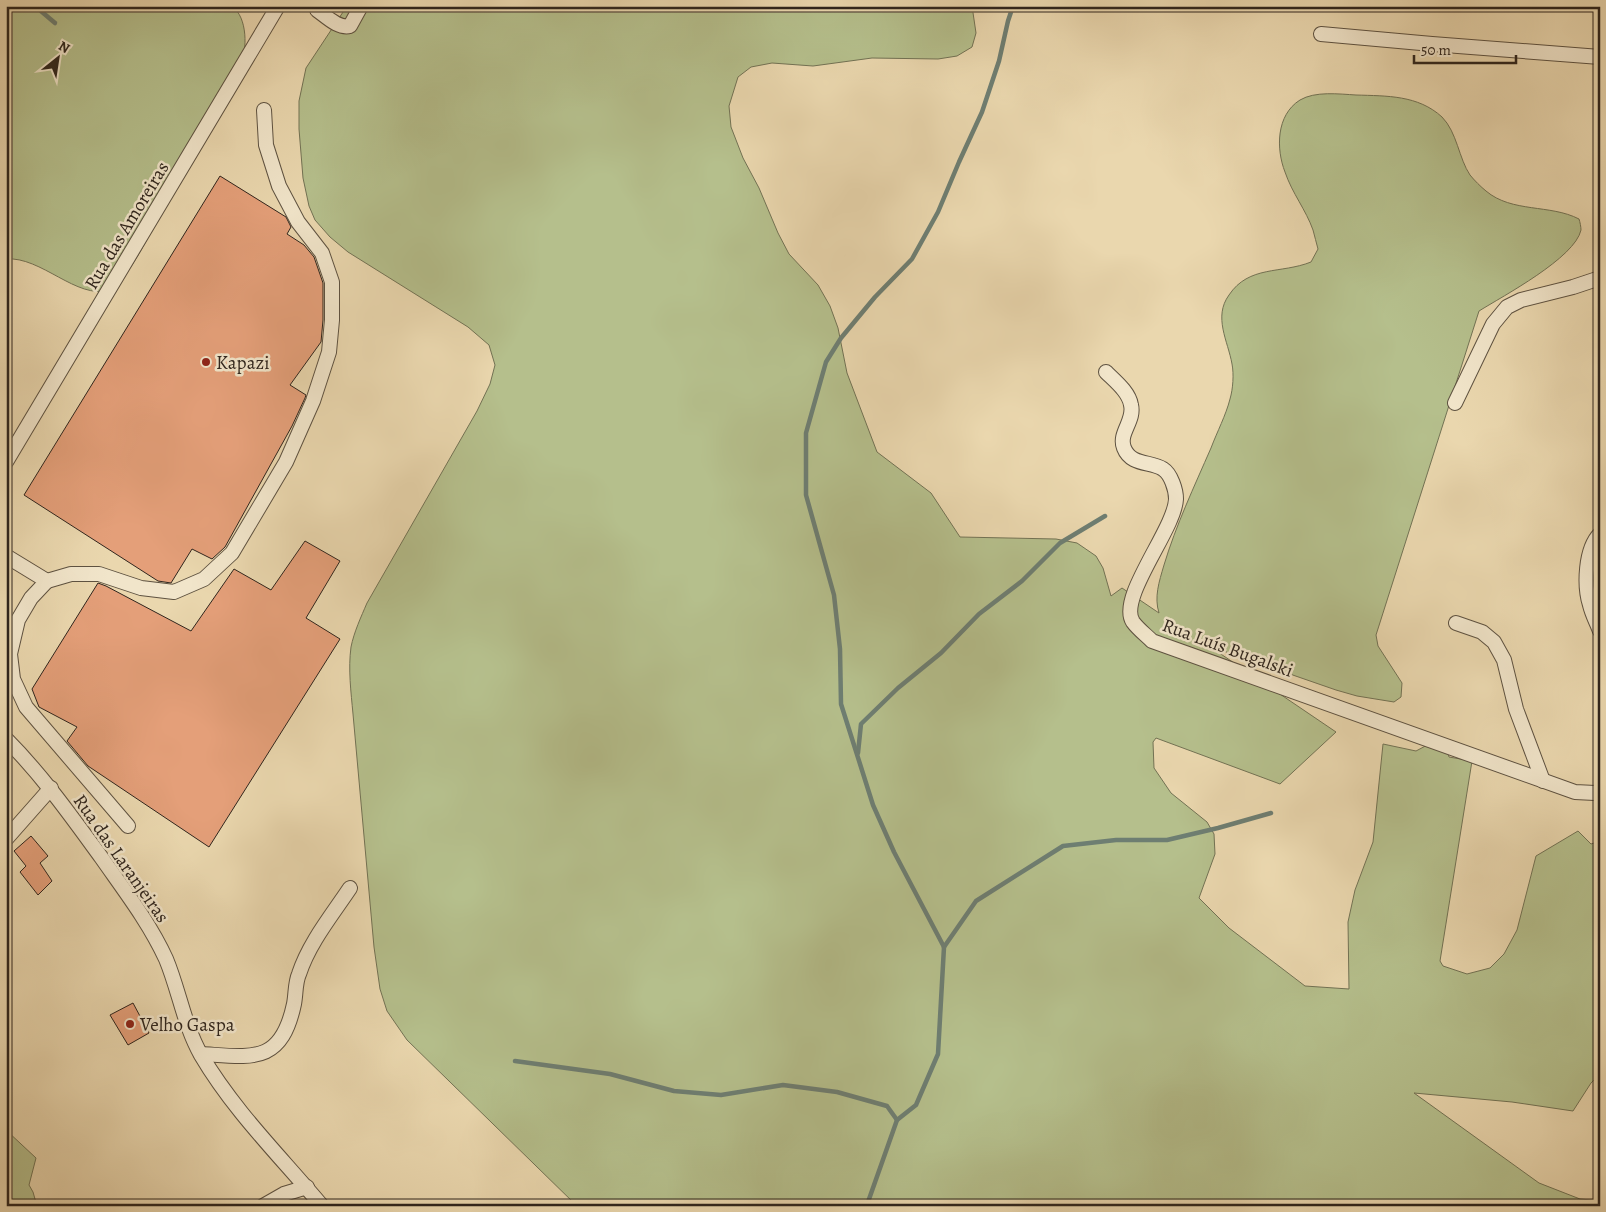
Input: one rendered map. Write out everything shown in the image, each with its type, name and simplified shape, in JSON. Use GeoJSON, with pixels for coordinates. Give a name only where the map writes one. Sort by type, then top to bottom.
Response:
{"type":"FeatureCollection","features":[{"type":"Feature","properties":{"kind":"street","name":"Rua das Amoreiras"},"geometry":{"type":"LineString","coordinates":[[6,462],[278,6]]}},
{"type":"Feature","properties":{"kind":"street"},"geometry":{"type":"LineString","coordinates":[[315,7],[336,23],[345,27],[350,26],[361,6]]}},
{"type":"Feature","properties":{"kind":"street"},"geometry":{"type":"LineString","coordinates":[[1321,34],[1600,57]]}},
{"type":"Feature","properties":{"kind":"street"},"geometry":{"type":"LineString","coordinates":[[128,826],[26,707],[13,679],[10,654],[18,620],[31,598],[47,581],[71,574],[99,574],[141,588],[174,592],[204,580],[232,553],[286,462],[313,401],[329,352],[332,320],[332,282],[322,252],[298,222],[279,186],[266,145],[264,110]]}},
{"type":"Feature","properties":{"kind":"street"},"geometry":{"type":"LineString","coordinates":[[1455,403],[1494,324],[1507,307],[1521,300],[1600,278]]}},
{"type":"Feature","properties":{"kind":"street","name":"Rua Luís Bugalski"},"geometry":{"type":"LineString","coordinates":[[1106,372],[1123,390],[1131,404],[1132,415],[1122,439],[1125,450],[1138,462],[1163,469],[1172,481],[1176,500],[1169,520],[1130,602],[1132,621],[1152,641],[1575,792],[1595,793],[1600,791]]}},
{"type":"Feature","properties":{"kind":"street"},"geometry":{"type":"LineString","coordinates":[[1600,534],[1594,540],[1586,565],[1589,604],[1600,631]]}},
{"type":"Feature","properties":{"kind":"street"},"geometry":{"type":"LineString","coordinates":[[6,556],[47,581]]}},
{"type":"Feature","properties":{"kind":"street"},"geometry":{"type":"LineString","coordinates":[[1456,623],[1482,632],[1494,642],[1504,660],[1516,709],[1543,781]]}},
{"type":"Feature","properties":{"kind":"street","name":"Rua das Laranjeiras"},"geometry":{"type":"LineString","coordinates":[[6,739],[51,788],[146,920],[166,960],[190,1031],[201,1054],[242,1115],[322,1206]]}},
{"type":"Feature","properties":{"kind":"street"},"geometry":{"type":"LineString","coordinates":[[6,839],[51,788]]}},
{"type":"Feature","properties":{"kind":"street"},"geometry":{"type":"LineString","coordinates":[[201,1054],[248,1057],[263,1054],[274,1048],[286,1030],[294,1005],[298,975],[308,953],[350,888]]}},
{"type":"Feature","properties":{"kind":"street"},"geometry":{"type":"LineString","coordinates":[[263,1206],[284,1194],[307,1187]]}},
{"type":"Feature","properties":{"kind":"green space"},"geometry":{"type":"Polygon","coordinates":[[[6,6],[232,6],[241,18],[245,43],[241,66],[183,168],[138,255],[122,279],[109,290],[84,289],[32,264],[6,259],[6,6]]]}},
{"type":"Feature","properties":{"kind":"green space"},"geometry":{"type":"Polygon","coordinates":[[[347,6],[972,6],[976,33],[972,47],[957,56],[938,59],[872,58],[813,66],[772,63],[751,67],[738,77],[729,106],[731,127],[743,158],[789,254],[818,285],[830,306],[838,328],[847,373],[877,452],[931,493],[960,537],[1056,539],[1077,543],[1096,556],[1103,568],[1111,596],[1122,588],[1159,613],[1157,601],[1160,577],[1174,535],[1224,417],[1231,395],[1233,368],[1223,329],[1222,312],[1224,303],[1237,285],[1246,279],[1266,272],[1300,266],[1311,262],[1318,249],[1314,232],[1288,180],[1280,153],[1279,143],[1282,123],[1292,106],[1306,97],[1327,94],[1402,98],[1423,104],[1442,117],[1447,123],[1455,138],[1466,169],[1486,191],[1507,203],[1556,211],[1579,219],[1581,230],[1576,241],[1566,252],[1537,275],[1479,311],[1376,635],[1378,646],[1402,683],[1401,697],[1394,702],[1357,696],[1209,646],[1336,732],[1280,784],[1156,738],[1153,742],[1154,768],[1171,793],[1207,822],[1214,834],[1215,854],[1199,898],[1229,928],[1305,986],[1349,989],[1348,922],[1355,890],[1373,842],[1383,744],[1416,751],[1433,742],[1447,750],[1449,757],[1472,761],[1440,961],[1443,966],[1467,974],[1490,968],[1504,954],[1517,930],[1536,856],[1578,831],[1591,844],[1600,841],[1600,1074],[1591,1083],[1573,1111],[1512,1102],[1414,1093],[1539,1183],[1580,1199],[1592,1200],[1600,1197],[1600,1206],[577,1206],[407,1040],[387,1011],[380,989],[374,947],[351,689],[351,647],[367,603],[477,411],[490,384],[495,365],[489,345],[468,327],[348,252],[330,237],[315,220],[309,206],[303,178],[299,101],[306,68],[347,6]]]}},
{"type":"Feature","properties":{"kind":"green space"},"geometry":{"type":"Polygon","coordinates":[[[6,1130],[36,1158],[29,1185],[37,1206],[6,1206],[6,1130]]]}},
{"type":"Feature","properties":{"kind":"building","name":"Kapazi"},"geometry":{"type":"Polygon","coordinates":[[[220,176],[286,217],[291,227],[287,234],[304,245],[314,257],[323,283],[321,342],[290,385],[306,395],[305,398],[292,426],[225,547],[212,559],[192,549],[171,583],[158,581],[24,495],[220,176]]]}},
{"type":"Feature","properties":{"kind":"building"},"geometry":{"type":"Polygon","coordinates":[[[305,541],[340,561],[306,618],[340,639],[209,847],[88,766],[67,741],[77,727],[39,707],[32,689],[98,583],[191,631],[234,569],[271,590],[305,541]]]}},
{"type":"Feature","properties":{"kind":"building"},"geometry":{"type":"Polygon","coordinates":[[[31,836],[48,856],[40,863],[52,881],[38,895],[20,872],[26,866],[14,851],[31,836]]]}},
{"type":"Feature","properties":{"kind":"building","name":"Velho Gaspa"},"geometry":{"type":"Polygon","coordinates":[[[133,1003],[149,1033],[128,1045],[110,1015],[133,1003]]]}},
{"type":"Feature","properties":{"kind":"waterway"},"geometry":{"type":"LineString","coordinates":[[35,6],[55,23]]}},
{"type":"Feature","properties":{"kind":"waterway"},"geometry":{"type":"LineString","coordinates":[[868,1206],[897,1120],[916,1105],[938,1054],[944,947],[894,852],[873,805],[841,704],[840,649],[834,595],[806,495],[806,433],[826,362],[841,338],[875,297],[912,259],[938,212],[982,112],[999,61],[1013,6]]}},
{"type":"Feature","properties":{"kind":"waterway"},"geometry":{"type":"LineString","coordinates":[[858,753],[861,724],[898,688],[941,653],[979,614],[1022,581],[1060,543],[1105,516]]}},
{"type":"Feature","properties":{"kind":"waterway"},"geometry":{"type":"LineString","coordinates":[[944,947],[976,901],[1063,846],[1116,840],[1167,840],[1271,813]]}},
{"type":"Feature","properties":{"kind":"waterway"},"geometry":{"type":"LineString","coordinates":[[515,1061],[610,1074],[674,1091],[721,1095],[783,1085],[837,1092],[887,1106],[897,1120]]}},
{"type":"Feature","properties":{"kind":"place","name":"Kapazi"},"geometry":{"type":"Point","coordinates":[206,362]}},
{"type":"Feature","properties":{"kind":"place","name":"Velho Gaspa"},"geometry":{"type":"Point","coordinates":[130,1024]}}]}
